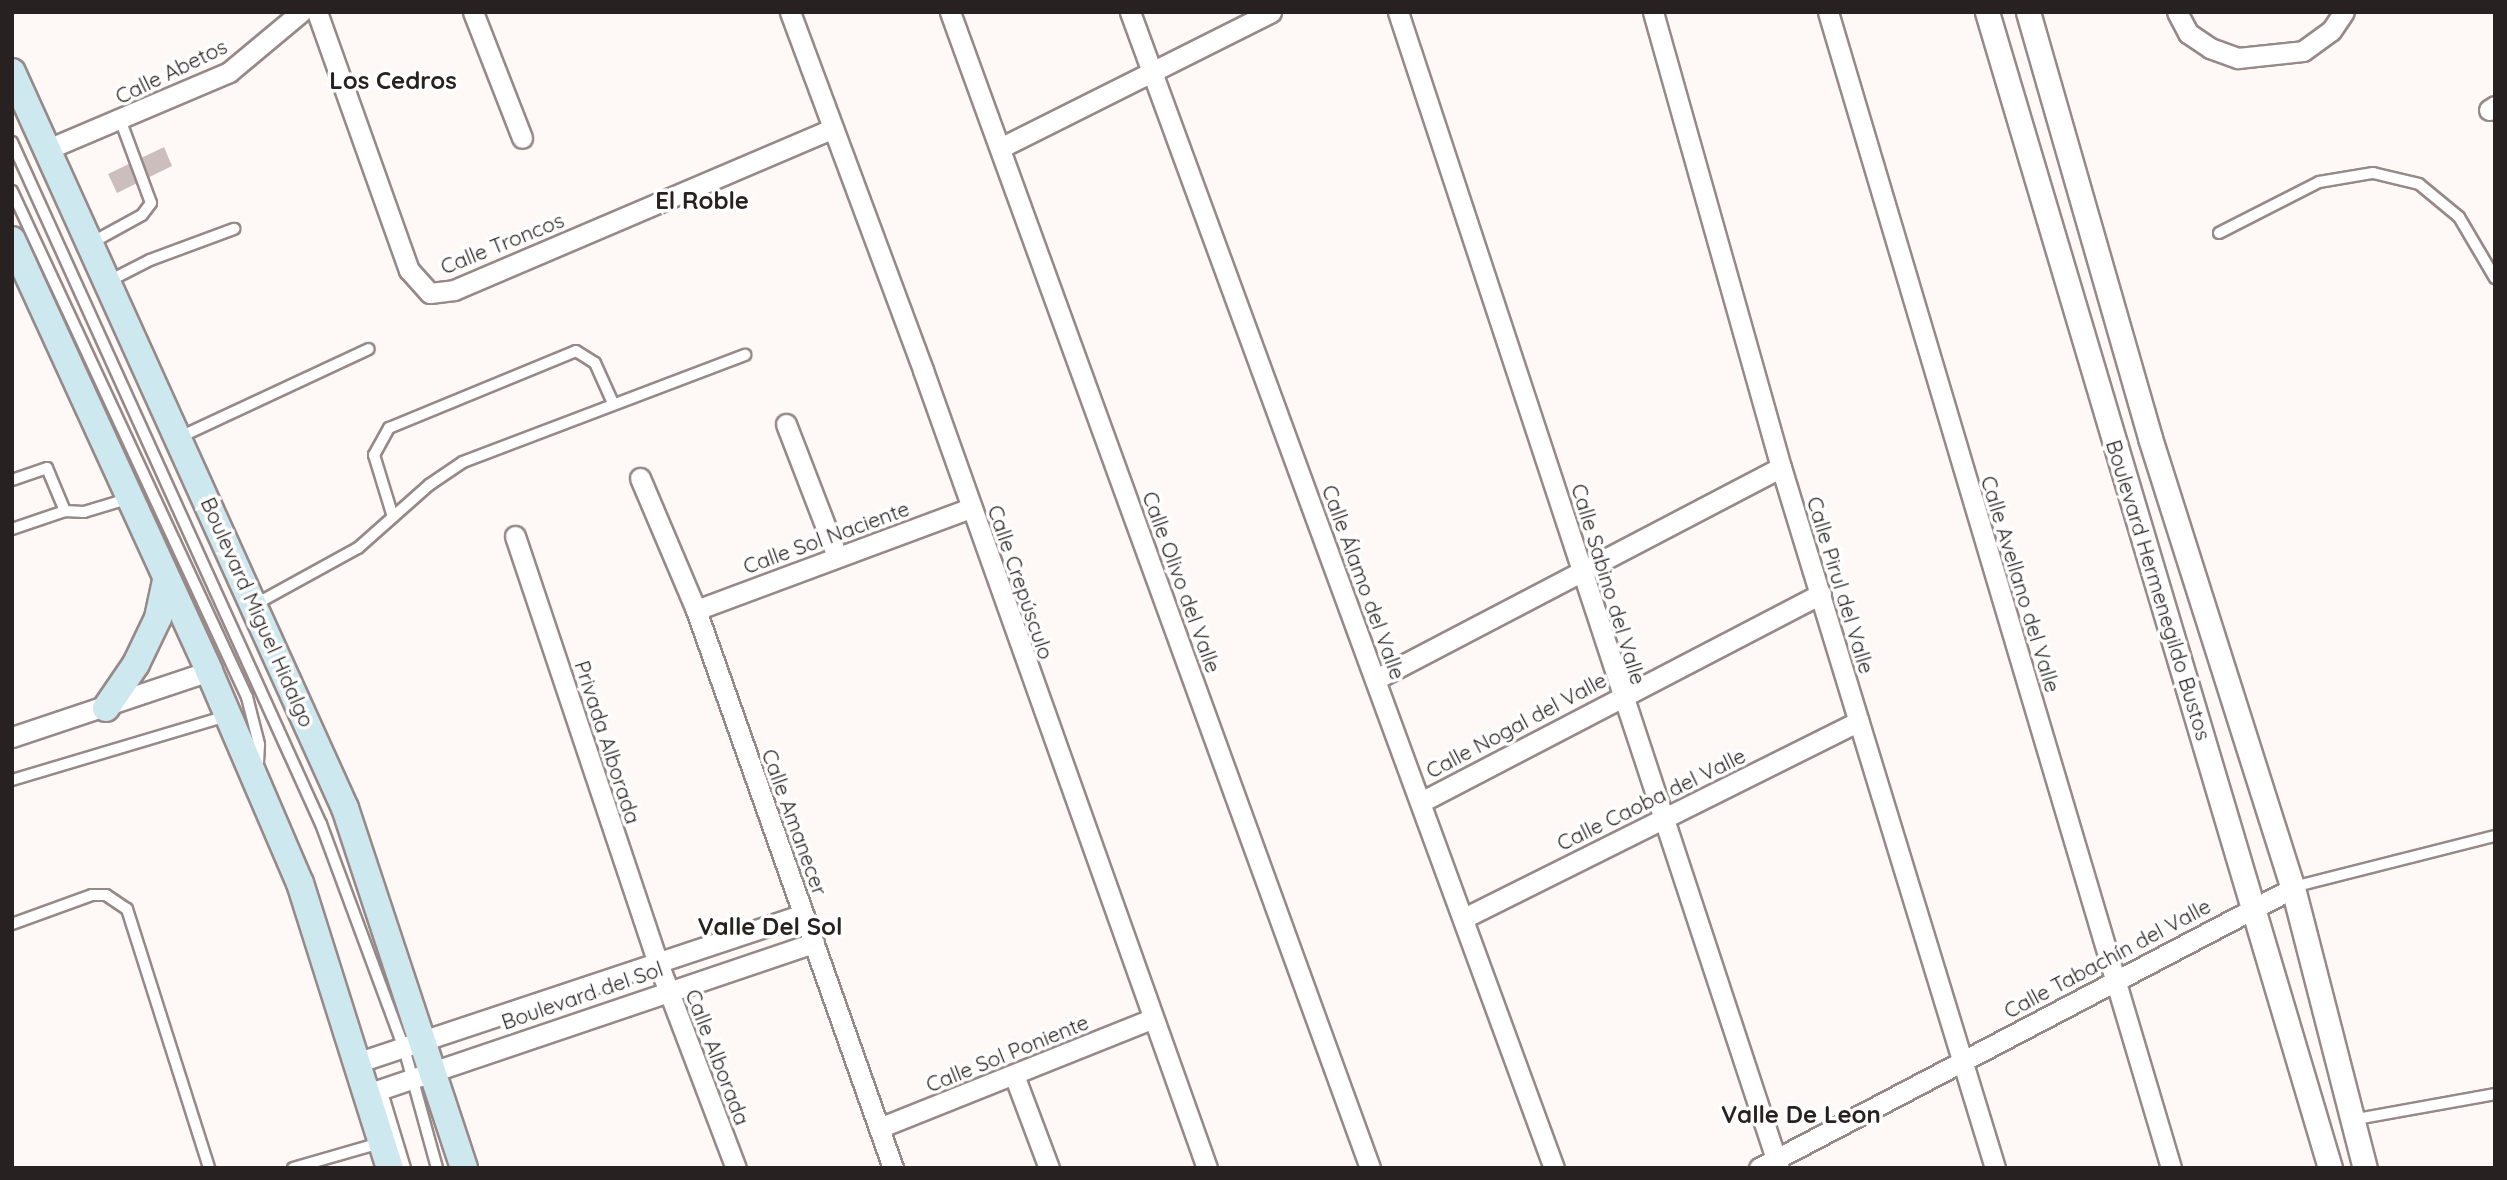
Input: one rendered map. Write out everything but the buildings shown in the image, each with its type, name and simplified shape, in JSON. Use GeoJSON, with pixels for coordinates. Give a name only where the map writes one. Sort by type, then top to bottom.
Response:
{"type":"FeatureCollection","features":[{"type":"Feature","properties":{"kind":"main road","name":"Boulevard Miguel Hidalgo"},"geometry":{"type":"LineString","coordinates":[[12,72],[345,808],[424,1075],[464,1168]]}},
{"type":"Feature","properties":{"kind":"main road"},"geometry":{"type":"LineString","coordinates":[[12,240],[127,499],[209,671],[300,883],[356,1063],[374,1092],[382,1142],[390,1168]]}},
{"type":"Feature","properties":{"kind":"main road"},"geometry":{"type":"LineString","coordinates":[[106,708],[152,630],[166,580]]}},
{"type":"Feature","properties":{"kind":"street","name":"Calle Abetos"},"geometry":{"type":"LineString","coordinates":[[48,149],[121,122],[229,72],[301,12]]}},
{"type":"Feature","properties":{"kind":"street","name":"Calle Troncos"},"geometry":{"type":"LineString","coordinates":[[317,12],[409,270],[430,293],[454,290],[833,128]]}},
{"type":"Feature","properties":{"kind":"street"},"geometry":{"type":"LineString","coordinates":[[473,12],[522,138]]}},
{"type":"Feature","properties":{"kind":"street","name":"Calle Crepúsculo"},"geometry":{"type":"LineString","coordinates":[[790,12],[971,508],[1206,1168]]}},
{"type":"Feature","properties":{"kind":"street","name":"Calle Olivo del Valle"},"geometry":{"type":"LineString","coordinates":[[950,12],[1370,1168]]}},
{"type":"Feature","properties":{"kind":"street","name":"Calle Álamo del Valle"},"geometry":{"type":"LineString","coordinates":[[1130,12],[1554,1168]]}},
{"type":"Feature","properties":{"kind":"street"},"geometry":{"type":"LineString","coordinates":[[1000,148],[1271,12]]}},
{"type":"Feature","properties":{"kind":"street","name":"Calle Sabino del Valle"},"geometry":{"type":"LineString","coordinates":[[1398,12],[1583,572],[1620,696],[1662,818],[1772,1165]]}},
{"type":"Feature","properties":{"kind":"street","name":"Calle Pirul del Valle"},"geometry":{"type":"LineString","coordinates":[[1653,12],[1781,467],[1995,1168]]}},
{"type":"Feature","properties":{"kind":"street","name":"Calle Avellano del Valle"},"geometry":{"type":"LineString","coordinates":[[1828,12],[2171,1168]]}},
{"type":"Feature","properties":{"kind":"street","name":"Boulevard Hermenegildo Bustos"},"geometry":{"type":"LineString","coordinates":[[1987,12],[2112,441],[2255,905],[2330,1168]]}},
{"type":"Feature","properties":{"kind":"street","name":"Boulevard Hermenegildo Bustos"},"geometry":{"type":"LineString","coordinates":[[2028,12],[2150,438],[2293,888],[2365,1168]]}},
{"type":"Feature","properties":{"kind":"street"},"geometry":{"type":"LineString","coordinates":[[2177,12],[2188,33],[2238,58],[2303,51],[2331,31],[2344,12]]}},
{"type":"Feature","properties":{"kind":"street"},"geometry":{"type":"LineString","coordinates":[[786,424],[837,556]]}},
{"type":"Feature","properties":{"kind":"street"},"geometry":{"type":"LineString","coordinates":[[1376,679],[1781,467]]}},
{"type":"Feature","properties":{"kind":"street","name":"Calle Amanecer"},"geometry":{"type":"LineString","coordinates":[[640,478],[696,610],[893,1168]]}},
{"type":"Feature","properties":{"kind":"street","name":"Calle Sol Naciente"},"geometry":{"type":"LineString","coordinates":[[696,610],[971,508]]}},
{"type":"Feature","properties":{"kind":"street","name":"Privada Alborada"},"geometry":{"type":"LineString","coordinates":[[515,536],[657,962]]}},
{"type":"Feature","properties":{"kind":"street","name":"Calle Nogal del Valle"},"geometry":{"type":"LineString","coordinates":[[1421,802],[1620,696],[1821,594]]}},
{"type":"Feature","properties":{"kind":"street"},"geometry":{"type":"LineString","coordinates":[[12,737],[106,708],[209,671]]}},
{"type":"Feature","properties":{"kind":"street","name":"Calle Caoba del Valle"},"geometry":{"type":"LineString","coordinates":[[1464,918],[1859,721]]}},
{"type":"Feature","properties":{"kind":"street","name":"Calle Tabachín del Valle"},"geometry":{"type":"LineString","coordinates":[[1772,1165],[2255,905],[2293,888]]}},
{"type":"Feature","properties":{"kind":"street","name":"Boulevard del Sol"},"geometry":{"type":"LineString","coordinates":[[356,1063],[803,914]]}},
{"type":"Feature","properties":{"kind":"street","name":"Boulevard del Sol"},"geometry":{"type":"LineString","coordinates":[[374,1092],[668,990],[814,943]]}},
{"type":"Feature","properties":{"kind":"street","name":"Calle Alborada"},"geometry":{"type":"LineString","coordinates":[[657,962],[736,1168]]}},
{"type":"Feature","properties":{"kind":"street","name":"Calle Sol Poniente"},"geometry":{"type":"LineString","coordinates":[[879,1128],[1152,1019]]}},
{"type":"Feature","properties":{"kind":"street"},"geometry":{"type":"LineString","coordinates":[[1014,1075],[1049,1168]]}},
{"type":"Feature","properties":{"kind":"lane"},"geometry":{"type":"LineString","coordinates":[[90,243],[142,215],[151,203],[121,122]]}},
{"type":"Feature","properties":{"kind":"lane"},"geometry":{"type":"LineString","coordinates":[[12,142],[321,824],[415,1045]]}},
{"type":"Feature","properties":{"kind":"lane"},"geometry":{"type":"LineString","coordinates":[[2219,233],[2319,182],[2373,173],[2419,184],[2459,217],[2495,278]]}},
{"type":"Feature","properties":{"kind":"lane"},"geometry":{"type":"LineString","coordinates":[[12,191],[247,697],[259,744],[259,792]]}},
{"type":"Feature","properties":{"kind":"lane"},"geometry":{"type":"LineString","coordinates":[[108,282],[150,260],[234,229]]}},
{"type":"Feature","properties":{"kind":"lane"},"geometry":{"type":"LineString","coordinates":[[179,437],[369,349]]}},
{"type":"Feature","properties":{"kind":"lane"},"geometry":{"type":"LineString","coordinates":[[393,517],[374,455],[389,428],[576,351],[595,363],[613,403]]}},
{"type":"Feature","properties":{"kind":"lane"},"geometry":{"type":"LineString","coordinates":[[255,604],[350,553],[463,461],[745,355]]}},
{"type":"Feature","properties":{"kind":"lane"},"geometry":{"type":"LineString","coordinates":[[12,480],[47,468],[65,511]]}},
{"type":"Feature","properties":{"kind":"lane"},"geometry":{"type":"LineString","coordinates":[[12,529],[65,511],[84,512],[127,499]]}},
{"type":"Feature","properties":{"kind":"lane"},"geometry":{"type":"LineString","coordinates":[[12,780],[227,716]]}},
{"type":"Feature","properties":{"kind":"lane","name":"Calle Tabachín del Valle"},"geometry":{"type":"LineString","coordinates":[[2293,888],[2495,836]]}},
{"type":"Feature","properties":{"kind":"lane"},"geometry":{"type":"LineString","coordinates":[[12,924],[92,895],[106,895],[127,909],[209,1168]]}},
{"type":"Feature","properties":{"kind":"lane"},"geometry":{"type":"LineString","coordinates":[[424,1075],[437,1168]]}},
{"type":"Feature","properties":{"kind":"lane"},"geometry":{"type":"LineString","coordinates":[[374,1092],[405,1168]]}},
{"type":"Feature","properties":{"kind":"lane"},"geometry":{"type":"LineString","coordinates":[[2351,1120],[2495,1094]]}},
{"type":"Feature","properties":{"kind":"lane"},"geometry":{"type":"LineString","coordinates":[[293,1168],[382,1142]]}},
{"type":"Feature","properties":{"kind":"district","name":"Los Cedros"},"geometry":{"type":"Point","coordinates":[393,81]}},
{"type":"Feature","properties":{"kind":"district","name":"El Roble"},"geometry":{"type":"Point","coordinates":[702,201]}},
{"type":"Feature","properties":{"kind":"district","name":"Valle Del Sol"},"geometry":{"type":"Point","coordinates":[770,927]}},
{"type":"Feature","properties":{"kind":"district","name":"Valle De Leon"},"geometry":{"type":"Point","coordinates":[1801,1115]}}]}
